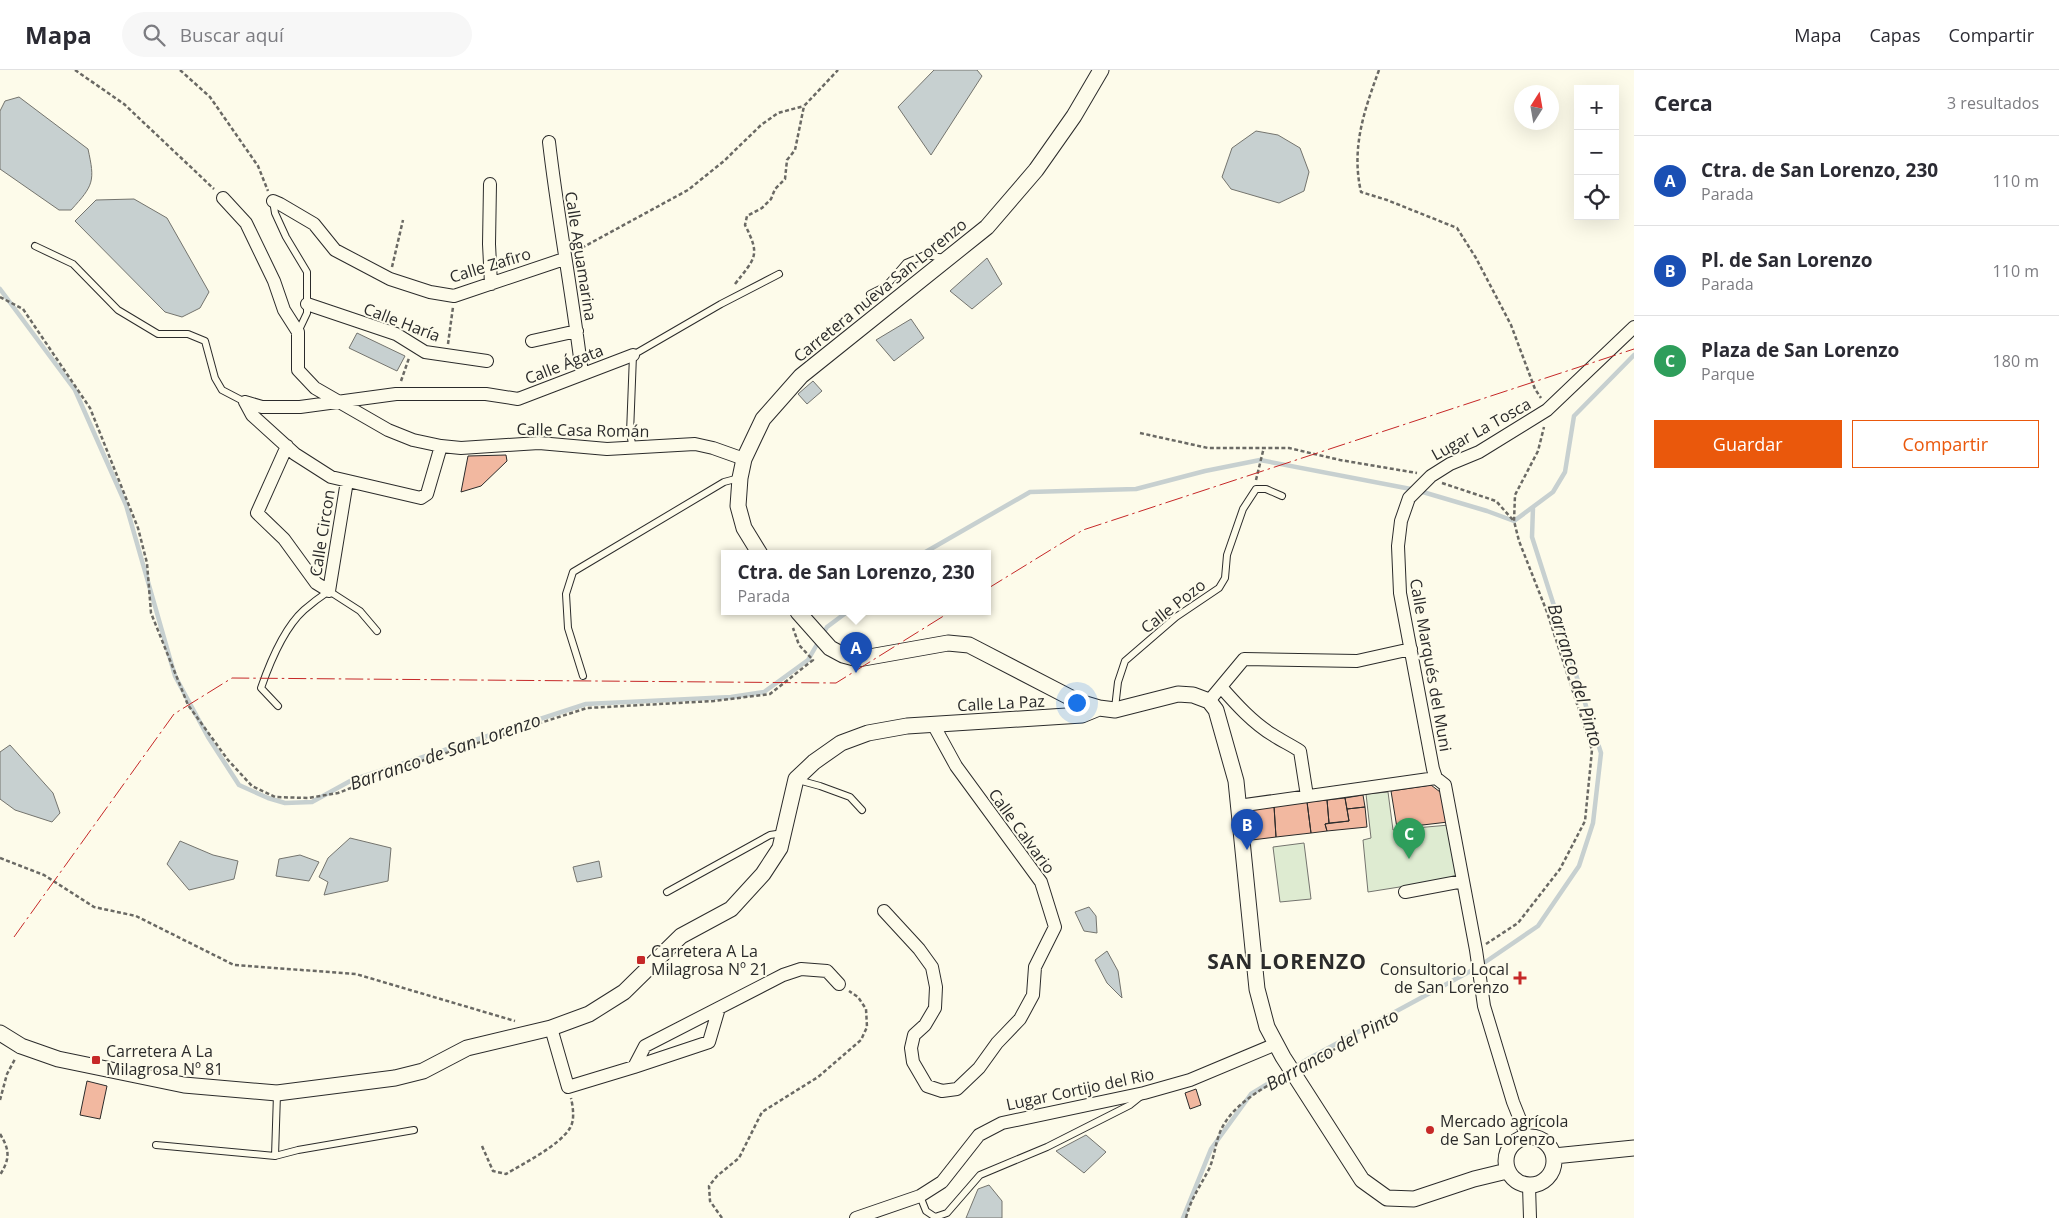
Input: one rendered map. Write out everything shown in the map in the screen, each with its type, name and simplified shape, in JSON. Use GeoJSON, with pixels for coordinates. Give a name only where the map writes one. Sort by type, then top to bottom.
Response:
{"type":"FeatureCollection","features":[{"type":"Feature","properties":{"kind":"street","name":"Carretera nueva San Lorenzo"},"geometry":{"type":"LineString","coordinates":[[758,550],[744,528],[738,506],[740,478],[744,459],[762,419],[801,376],[987,227],[1036,170],[1074,116],[1101,70]]}},
{"type":"Feature","properties":{"kind":"street","name":"Calle Aguamarina"},"geometry":{"type":"LineString","coordinates":[[549,142],[564,259],[577,331],[582,374]]}},
{"type":"Feature","properties":{"kind":"street"},"geometry":{"type":"LineString","coordinates":[[490,184],[489,244],[491,284]]}},
{"type":"Feature","properties":{"kind":"street"},"geometry":{"type":"LineString","coordinates":[[223,198],[246,223],[274,281],[284,310],[298,332]]}},
{"type":"Feature","properties":{"kind":"street","name":"Calle Zafiro"},"geometry":{"type":"LineString","coordinates":[[273,201],[314,224],[335,250],[390,279],[430,292],[454,296],[564,259]]}},
{"type":"Feature","properties":{"kind":"street","name":"Calle Haría"},"geometry":{"type":"LineString","coordinates":[[307,304],[396,334],[425,352],[487,361]]}},
{"type":"Feature","properties":{"kind":"street","name":"Lugar La Tosca"},"geometry":{"type":"LineString","coordinates":[[1409,498],[1431,476],[1450,464],[1479,452],[1547,410],[1634,327]]}},
{"type":"Feature","properties":{"kind":"street"},"geometry":{"type":"LineString","coordinates":[[532,342],[577,331]]}},
{"type":"Feature","properties":{"kind":"street","name":"Calle Casa Román"},"geometry":{"type":"LineString","coordinates":[[298,332],[298,370],[315,388],[388,430],[413,440],[461,448],[539,443],[607,450],[695,444],[744,459]]}},
{"type":"Feature","properties":{"kind":"street","name":"Calle Ágata"},"geometry":{"type":"LineString","coordinates":[[339,402],[396,394],[486,394],[518,398],[633,355]]}},
{"type":"Feature","properties":{"kind":"street"},"geometry":{"type":"LineString","coordinates":[[245,402],[262,407],[300,408],[339,402]]}},
{"type":"Feature","properties":{"kind":"street"},"geometry":{"type":"LineString","coordinates":[[245,402],[252,415],[313,468],[331,477],[422,498],[427,494],[440,446]]}},
{"type":"Feature","properties":{"kind":"street"},"geometry":{"type":"LineString","coordinates":[[287,446],[257,513],[284,539],[316,583],[329,591]]}},
{"type":"Feature","properties":{"kind":"street","name":"Calle Circon"},"geometry":{"type":"LineString","coordinates":[[329,591],[347,481]]}},
{"type":"Feature","properties":{"kind":"street","name":"Calle Marqués del Muni"},"geometry":{"type":"LineString","coordinates":[[1409,498],[1401,521],[1398,546],[1400,593],[1433,769],[1436,778],[1445,785],[1476,950],[1484,1006],[1513,1102],[1527,1137]]}},
{"type":"Feature","properties":{"kind":"street"},"geometry":{"type":"LineString","coordinates":[[795,618],[830,648],[842,655],[858,659],[948,643],[969,645],[1078,702],[1099,708],[1115,710],[1178,694],[1193,695],[1209,701],[1216,710],[1236,781],[1256,989],[1267,1027],[1362,1180],[1387,1198],[1414,1199],[1474,1179],[1507,1171]]}},
{"type":"Feature","properties":{"kind":"street"},"geometry":{"type":"LineString","coordinates":[[1209,701],[1237,665],[1244,659],[1357,660],[1411,650]]}},
{"type":"Feature","properties":{"kind":"street"},"geometry":{"type":"LineString","coordinates":[[1221,687],[1239,707],[1272,735],[1300,752],[1307,796]]}},
{"type":"Feature","properties":{"kind":"street","name":"Calle La Paz"},"geometry":{"type":"LineString","coordinates":[[796,779],[814,762],[841,743],[868,733],[907,726],[1082,715],[1099,708]]}},
{"type":"Feature","properties":{"kind":"street","name":"Calle Calvario"},"geometry":{"type":"LineString","coordinates":[[884,911],[932,968],[936,987],[935,1008],[925,1024],[914,1035],[911,1048],[913,1062],[927,1086],[942,1091],[957,1089],[979,1068],[997,1043],[1020,1019],[1033,994],[1035,967],[1055,926],[1040,882],[956,766],[933,724]]}},
{"type":"Feature","properties":{"kind":"street"},"geometry":{"type":"LineString","coordinates":[[1238,806],[1436,778]]}},
{"type":"Feature","properties":{"kind":"street"},"geometry":{"type":"LineString","coordinates":[[0,1033],[21,1046],[58,1059],[184,1085],[277,1092],[395,1078],[423,1071],[467,1048],[550,1028],[589,1014],[624,992],[681,936],[731,909],[763,874],[780,848],[796,779]]}},
{"type":"Feature","properties":{"kind":"street"},"geometry":{"type":"LineString","coordinates":[[1405,892],[1463,881]]}},
{"type":"Feature","properties":{"kind":"street"},"geometry":{"type":"LineString","coordinates":[[634,1068],[645,1046],[783,975],[801,969],[827,971],[838,984]]}},
{"type":"Feature","properties":{"kind":"street"},"geometry":{"type":"LineString","coordinates":[[550,1028],[568,1086],[634,1068],[709,1042],[719,1008]]}},
{"type":"Feature","properties":{"kind":"street","name":"Lugar Cortijo del Rio"},"geometry":{"type":"LineString","coordinates":[[856,1218],[920,1196],[942,1182],[979,1135],[1002,1123],[1144,1093],[1190,1080],[1276,1044]]}},
{"type":"Feature","properties":{"kind":"street"},"geometry":{"type":"LineString","coordinates":[[1527,1137],[1542,1141],[1548,1146],[1554,1156],[1554,1166],[1550,1175],[1537,1185],[1529,1186],[1520,1184],[1512,1178],[1507,1171],[1505,1162],[1511,1145],[1527,1137]]}},
{"type":"Feature","properties":{"kind":"street"},"geometry":{"type":"LineString","coordinates":[[1554,1156],[1634,1148]]}},
{"type":"Feature","properties":{"kind":"street"},"geometry":{"type":"LineString","coordinates":[[1529,1186],[1530,1218]]}},
{"type":"Feature","properties":{"kind":"lane"},"geometry":{"type":"LineString","coordinates":[[273,201],[275,213],[286,237],[307,272],[307,312],[298,332]]}},
{"type":"Feature","properties":{"kind":"lane"},"geometry":{"type":"LineString","coordinates":[[35,246],[73,264],[118,310],[158,334],[188,334],[205,341],[215,378],[222,390],[245,402]]}},
{"type":"Feature","properties":{"kind":"lane"},"geometry":{"type":"LineString","coordinates":[[870,294],[886,286],[906,263],[925,255],[949,258]]}},
{"type":"Feature","properties":{"kind":"lane","name":"Calle Ágata"},"geometry":{"type":"LineString","coordinates":[[633,355],[721,304],[779,274]]}},
{"type":"Feature","properties":{"kind":"lane"},"geometry":{"type":"LineString","coordinates":[[633,355],[630,433],[633,449]]}},
{"type":"Feature","properties":{"kind":"lane"},"geometry":{"type":"LineString","coordinates":[[583,676],[568,628],[566,594],[573,572],[724,482],[740,478]]}},
{"type":"Feature","properties":{"kind":"lane"},"geometry":{"type":"LineString","coordinates":[[1256,489],[1266,490],[1282,496]]}},
{"type":"Feature","properties":{"kind":"lane","name":"Calle Pozo"},"geometry":{"type":"LineString","coordinates":[[1115,710],[1118,682],[1125,661],[1176,617],[1219,588],[1225,578],[1227,555],[1243,509],[1256,489]]}},
{"type":"Feature","properties":{"kind":"lane"},"geometry":{"type":"LineString","coordinates":[[278,706],[261,688],[281,641],[302,611],[329,591],[360,611],[376,631]]}},
{"type":"Feature","properties":{"kind":"lane"},"geometry":{"type":"LineString","coordinates":[[796,779],[850,797],[862,810]]}},
{"type":"Feature","properties":{"kind":"lane"},"geometry":{"type":"LineString","coordinates":[[667,892],[770,834],[783,833]]}},
{"type":"Feature","properties":{"kind":"lane"},"geometry":{"type":"LineString","coordinates":[[275,1156],[277,1092]]}},
{"type":"Feature","properties":{"kind":"lane"},"geometry":{"type":"LineString","coordinates":[[920,1196],[926,1211],[935,1217],[947,1213],[980,1175],[1047,1147],[1130,1105],[1144,1093]]}},
{"type":"Feature","properties":{"kind":"lane"},"geometry":{"type":"LineString","coordinates":[[156,1145],[275,1156],[298,1150],[414,1130]]}},
{"type":"Feature","properties":{"kind":"path"},"geometry":{"type":"LineString","coordinates":[[75,70],[124,104],[223,198]]}},
{"type":"Feature","properties":{"kind":"path"},"geometry":{"type":"LineString","coordinates":[[180,70],[210,98],[258,166],[273,201]]}},
{"type":"Feature","properties":{"kind":"path"},"geometry":{"type":"LineString","coordinates":[[564,259],[688,190],[778,113],[804,106],[838,70]]}},
{"type":"Feature","properties":{"kind":"path"},"geometry":{"type":"LineString","coordinates":[[1379,70],[1360,126],[1356,171],[1361,192],[1387,200],[1457,228],[1476,258],[1511,325],[1535,388],[1547,410],[1538,451],[1515,495],[1514,521],[1519,541],[1547,612],[1592,750],[1585,822],[1560,869],[1518,923],[1476,950]]}},
{"type":"Feature","properties":{"kind":"path"},"geometry":{"type":"LineString","coordinates":[[721,304],[754,260],[755,243],[745,225],[747,216],[762,208],[771,199],[775,189],[785,179],[787,160],[795,150],[804,106]]}},
{"type":"Feature","properties":{"kind":"path"},"geometry":{"type":"LineString","coordinates":[[390,279],[403,220]]}},
{"type":"Feature","properties":{"kind":"path"},"geometry":{"type":"LineString","coordinates":[[446,355],[454,296]]}},
{"type":"Feature","properties":{"kind":"path"},"geometry":{"type":"LineString","coordinates":[[0,297],[23,309],[90,408],[138,528],[147,562],[152,612],[188,705],[228,760],[252,786],[275,797],[308,798],[338,793],[415,763],[587,708],[714,701],[770,694],[813,660],[800,645],[795,618]]}},
{"type":"Feature","properties":{"kind":"path"},"geometry":{"type":"LineString","coordinates":[[396,394],[414,345]]}},
{"type":"Feature","properties":{"kind":"path"},"geometry":{"type":"LineString","coordinates":[[1140,433],[1208,448],[1290,448],[1340,460],[1431,476],[1444,484],[1496,501],[1514,521]]}},
{"type":"Feature","properties":{"kind":"path"},"geometry":{"type":"LineString","coordinates":[[1256,489],[1256,473],[1264,447]]}},
{"type":"Feature","properties":{"kind":"path"},"geometry":{"type":"LineString","coordinates":[[0,858],[44,875],[94,907],[136,916],[234,965],[356,974],[518,1022],[524,1034]]}},
{"type":"Feature","properties":{"kind":"path"},"geometry":{"type":"LineString","coordinates":[[722,1218],[710,1201],[709,1186],[717,1176],[739,1158],[762,1112],[818,1077],[861,1040],[867,1027],[866,1009],[858,997],[838,984]]}},
{"type":"Feature","properties":{"kind":"path"},"geometry":{"type":"LineString","coordinates":[[0,1100],[7,1074],[21,1046]]}},
{"type":"Feature","properties":{"kind":"path"},"geometry":{"type":"LineString","coordinates":[[1296,1070],[1335,1049]]}},
{"type":"Feature","properties":{"kind":"path"},"geometry":{"type":"LineString","coordinates":[[1186,1218],[1190,1203],[1210,1168],[1220,1133],[1236,1109],[1252,1095],[1288,1074]]}},
{"type":"Feature","properties":{"kind":"path"},"geometry":{"type":"LineString","coordinates":[[482,1146],[494,1172],[506,1174],[556,1142],[570,1128],[573,1110],[568,1086]]}},
{"type":"Feature","properties":{"kind":"path"},"geometry":{"type":"LineString","coordinates":[[0,1134],[8,1146],[7,1164],[0,1175]]}},
{"type":"Feature","properties":{"kind":"green space"},"geometry":{"type":"Polygon","coordinates":[[[1388,792],[1393,830],[1449,825],[1456,878],[1368,892],[1363,840],[1371,838],[1366,794],[1388,792]]]}},
{"type":"Feature","properties":{"kind":"green space"},"geometry":{"type":"Polygon","coordinates":[[[1304,843],[1311,899],[1280,902],[1273,847],[1304,843]]]}},
{"type":"Feature","properties":{"kind":"shaded area"},"geometry":{"type":"Polygon","coordinates":[[[934,70],[977,70],[982,76],[931,155],[898,107],[934,70]]]}},
{"type":"Feature","properties":{"kind":"shaded area"},"geometry":{"type":"Polygon","coordinates":[[[19,97],[88,149],[92,169],[91,182],[71,210],[59,210],[0,169],[0,111],[5,101],[19,97]]]}},
{"type":"Feature","properties":{"kind":"shaded area"},"geometry":{"type":"Polygon","coordinates":[[[1256,131],[1278,135],[1300,148],[1309,172],[1304,191],[1279,203],[1231,189],[1222,177],[1232,148],[1256,131]]]}},
{"type":"Feature","properties":{"kind":"shaded area"},"geometry":{"type":"Polygon","coordinates":[[[134,199],[167,218],[209,292],[200,308],[182,317],[165,312],[75,221],[96,200],[134,199]]]}},
{"type":"Feature","properties":{"kind":"shaded area"},"geometry":{"type":"Polygon","coordinates":[[[987,258],[1002,284],[972,309],[950,291],[987,258]]]}},
{"type":"Feature","properties":{"kind":"shaded area"},"geometry":{"type":"Polygon","coordinates":[[[911,319],[924,338],[894,361],[876,340],[911,319]]]}},
{"type":"Feature","properties":{"kind":"shaded area"},"geometry":{"type":"Polygon","coordinates":[[[357,333],[405,356],[397,371],[349,348],[357,333]]]}},
{"type":"Feature","properties":{"kind":"shaded area"},"geometry":{"type":"Polygon","coordinates":[[[813,381],[822,391],[807,404],[798,394],[813,381]]]}},
{"type":"Feature","properties":{"kind":"shaded area"},"geometry":{"type":"Polygon","coordinates":[[[10,745],[53,793],[60,813],[52,822],[15,810],[0,799],[0,752],[10,745]]]}},
{"type":"Feature","properties":{"kind":"shaded area"},"geometry":{"type":"Polygon","coordinates":[[[350,838],[391,848],[388,881],[324,895],[328,882],[319,877],[328,858],[350,838]]]}},
{"type":"Feature","properties":{"kind":"shaded area"},"geometry":{"type":"Polygon","coordinates":[[[180,841],[213,855],[238,861],[234,879],[189,890],[167,864],[180,841]]]}},
{"type":"Feature","properties":{"kind":"shaded area"},"geometry":{"type":"Polygon","coordinates":[[[300,855],[319,862],[309,881],[276,876],[279,859],[300,855]]]}},
{"type":"Feature","properties":{"kind":"shaded area"},"geometry":{"type":"Polygon","coordinates":[[[599,861],[602,877],[577,882],[573,867],[599,861]]]}},
{"type":"Feature","properties":{"kind":"shaded area"},"geometry":{"type":"Polygon","coordinates":[[[1089,907],[1096,916],[1097,933],[1084,931],[1075,912],[1089,907]]]}},
{"type":"Feature","properties":{"kind":"shaded area"},"geometry":{"type":"Polygon","coordinates":[[[1107,951],[1118,971],[1122,998],[1107,983],[1095,960],[1107,951]]]}},
{"type":"Feature","properties":{"kind":"shaded area"},"geometry":{"type":"Polygon","coordinates":[[[1086,1135],[1106,1152],[1084,1173],[1056,1151],[1086,1135]]]}},
{"type":"Feature","properties":{"kind":"shaded area"},"geometry":{"type":"Polygon","coordinates":[[[989,1185],[1002,1201],[1002,1218],[966,1218],[978,1189],[989,1185]]]}},
{"type":"Feature","properties":{"kind":"building"},"geometry":{"type":"Polygon","coordinates":[[[506,455],[507,461],[481,486],[461,492],[468,456],[506,455]]]}},
{"type":"Feature","properties":{"kind":"building"},"geometry":{"type":"Polygon","coordinates":[[[1431,785],[1444,795],[1448,822],[1397,828],[1391,791],[1431,785]]]}},
{"type":"Feature","properties":{"kind":"building"},"geometry":{"type":"Polygon","coordinates":[[[1363,795],[1365,807],[1347,809],[1345,798],[1363,795]]]}},
{"type":"Feature","properties":{"kind":"building"},"geometry":{"type":"Polygon","coordinates":[[[1345,798],[1349,821],[1329,823],[1327,800],[1345,798]]]}},
{"type":"Feature","properties":{"kind":"building"},"geometry":{"type":"Polygon","coordinates":[[[1327,800],[1329,823],[1325,824],[1327,831],[1311,833],[1307,802],[1327,800]]]}},
{"type":"Feature","properties":{"kind":"building"},"geometry":{"type":"Polygon","coordinates":[[[1307,802],[1311,833],[1276,837],[1274,806],[1307,802]]]}},
{"type":"Feature","properties":{"kind":"building"},"geometry":{"type":"Polygon","coordinates":[[[1274,806],[1276,837],[1252,840],[1251,814],[1254,809],[1274,806]]]}},
{"type":"Feature","properties":{"kind":"building"},"geometry":{"type":"Polygon","coordinates":[[[1365,807],[1367,827],[1327,831],[1325,824],[1349,821],[1347,809],[1365,807]]]}},
{"type":"Feature","properties":{"kind":"building"},"geometry":{"type":"Polygon","coordinates":[[[87,1081],[107,1086],[100,1119],[80,1115],[87,1081]]]}},
{"type":"Feature","properties":{"kind":"building"},"geometry":{"type":"Polygon","coordinates":[[[1196,1089],[1201,1105],[1190,1109],[1185,1093],[1196,1089]]]}},
{"type":"Feature","properties":{"kind":"waterway","name":"Barranco de San Lorenzo"},"geometry":{"type":"LineString","coordinates":[[0,289],[75,390],[126,505],[175,676],[208,737],[239,785],[268,798],[285,803],[312,802],[352,780],[586,704],[731,697],[764,692],[808,660],[827,627],[843,615]]}},
{"type":"Feature","properties":{"kind":"waterway","name":"Barranco de San Lorenzo"},"geometry":{"type":"LineString","coordinates":[[929,550],[1030,492],[1136,489],[1205,471],[1260,460],[1416,490],[1514,521],[1553,492],[1565,472],[1574,416],[1634,355]]}},
{"type":"Feature","properties":{"kind":"waterway","name":"Barranco del Pinto"},"geometry":{"type":"LineString","coordinates":[[1183,1218],[1211,1149],[1251,1094],[1308,1059],[1478,967],[1538,926],[1579,866],[1593,823],[1601,753],[1532,537],[1533,507]]}},
{"type":"Feature","properties":{"kind":"power"},"geometry":{"type":"LineString","coordinates":[[991,587],[1083,530],[1634,349]]}},
{"type":"Feature","properties":{"kind":"power"},"geometry":{"type":"LineString","coordinates":[[14,937],[174,714],[232,678],[836,683],[945,615]]}},
{"type":"Feature","properties":{"kind":"place","name":"Ctra. de San Lorenzo, 230"},"geometry":{"type":"Point","coordinates":[856,673]}},
{"type":"Feature","properties":{"kind":"place","name":"Pl. de San Lorenzo"},"geometry":{"type":"Point","coordinates":[1247,850]}},
{"type":"Feature","properties":{"kind":"place","name":"Plaza de San Lorenzo"},"geometry":{"type":"Point","coordinates":[1409,859]}},
{"type":"Feature","properties":{"kind":"place","name":"Carretera A La Milagrosa Nº 21"},"geometry":{"type":"Point","coordinates":[641,960]}},
{"type":"Feature","properties":{"kind":"place","name":"Consultorio Local de San Lorenzo"},"geometry":{"type":"Point","coordinates":[1520,978]}},
{"type":"Feature","properties":{"kind":"place","name":"Carretera A La Milagrosa Nº 81"},"geometry":{"type":"Point","coordinates":[96,1060]}},
{"type":"Feature","properties":{"kind":"place","name":"Mercado agrícola de San Lorenzo"},"geometry":{"type":"Point","coordinates":[1430,1130]}},
{"type":"Feature","properties":{"kind":"district","name":"SAN LORENZO"},"geometry":{"type":"Point","coordinates":[1287,961]}}]}
